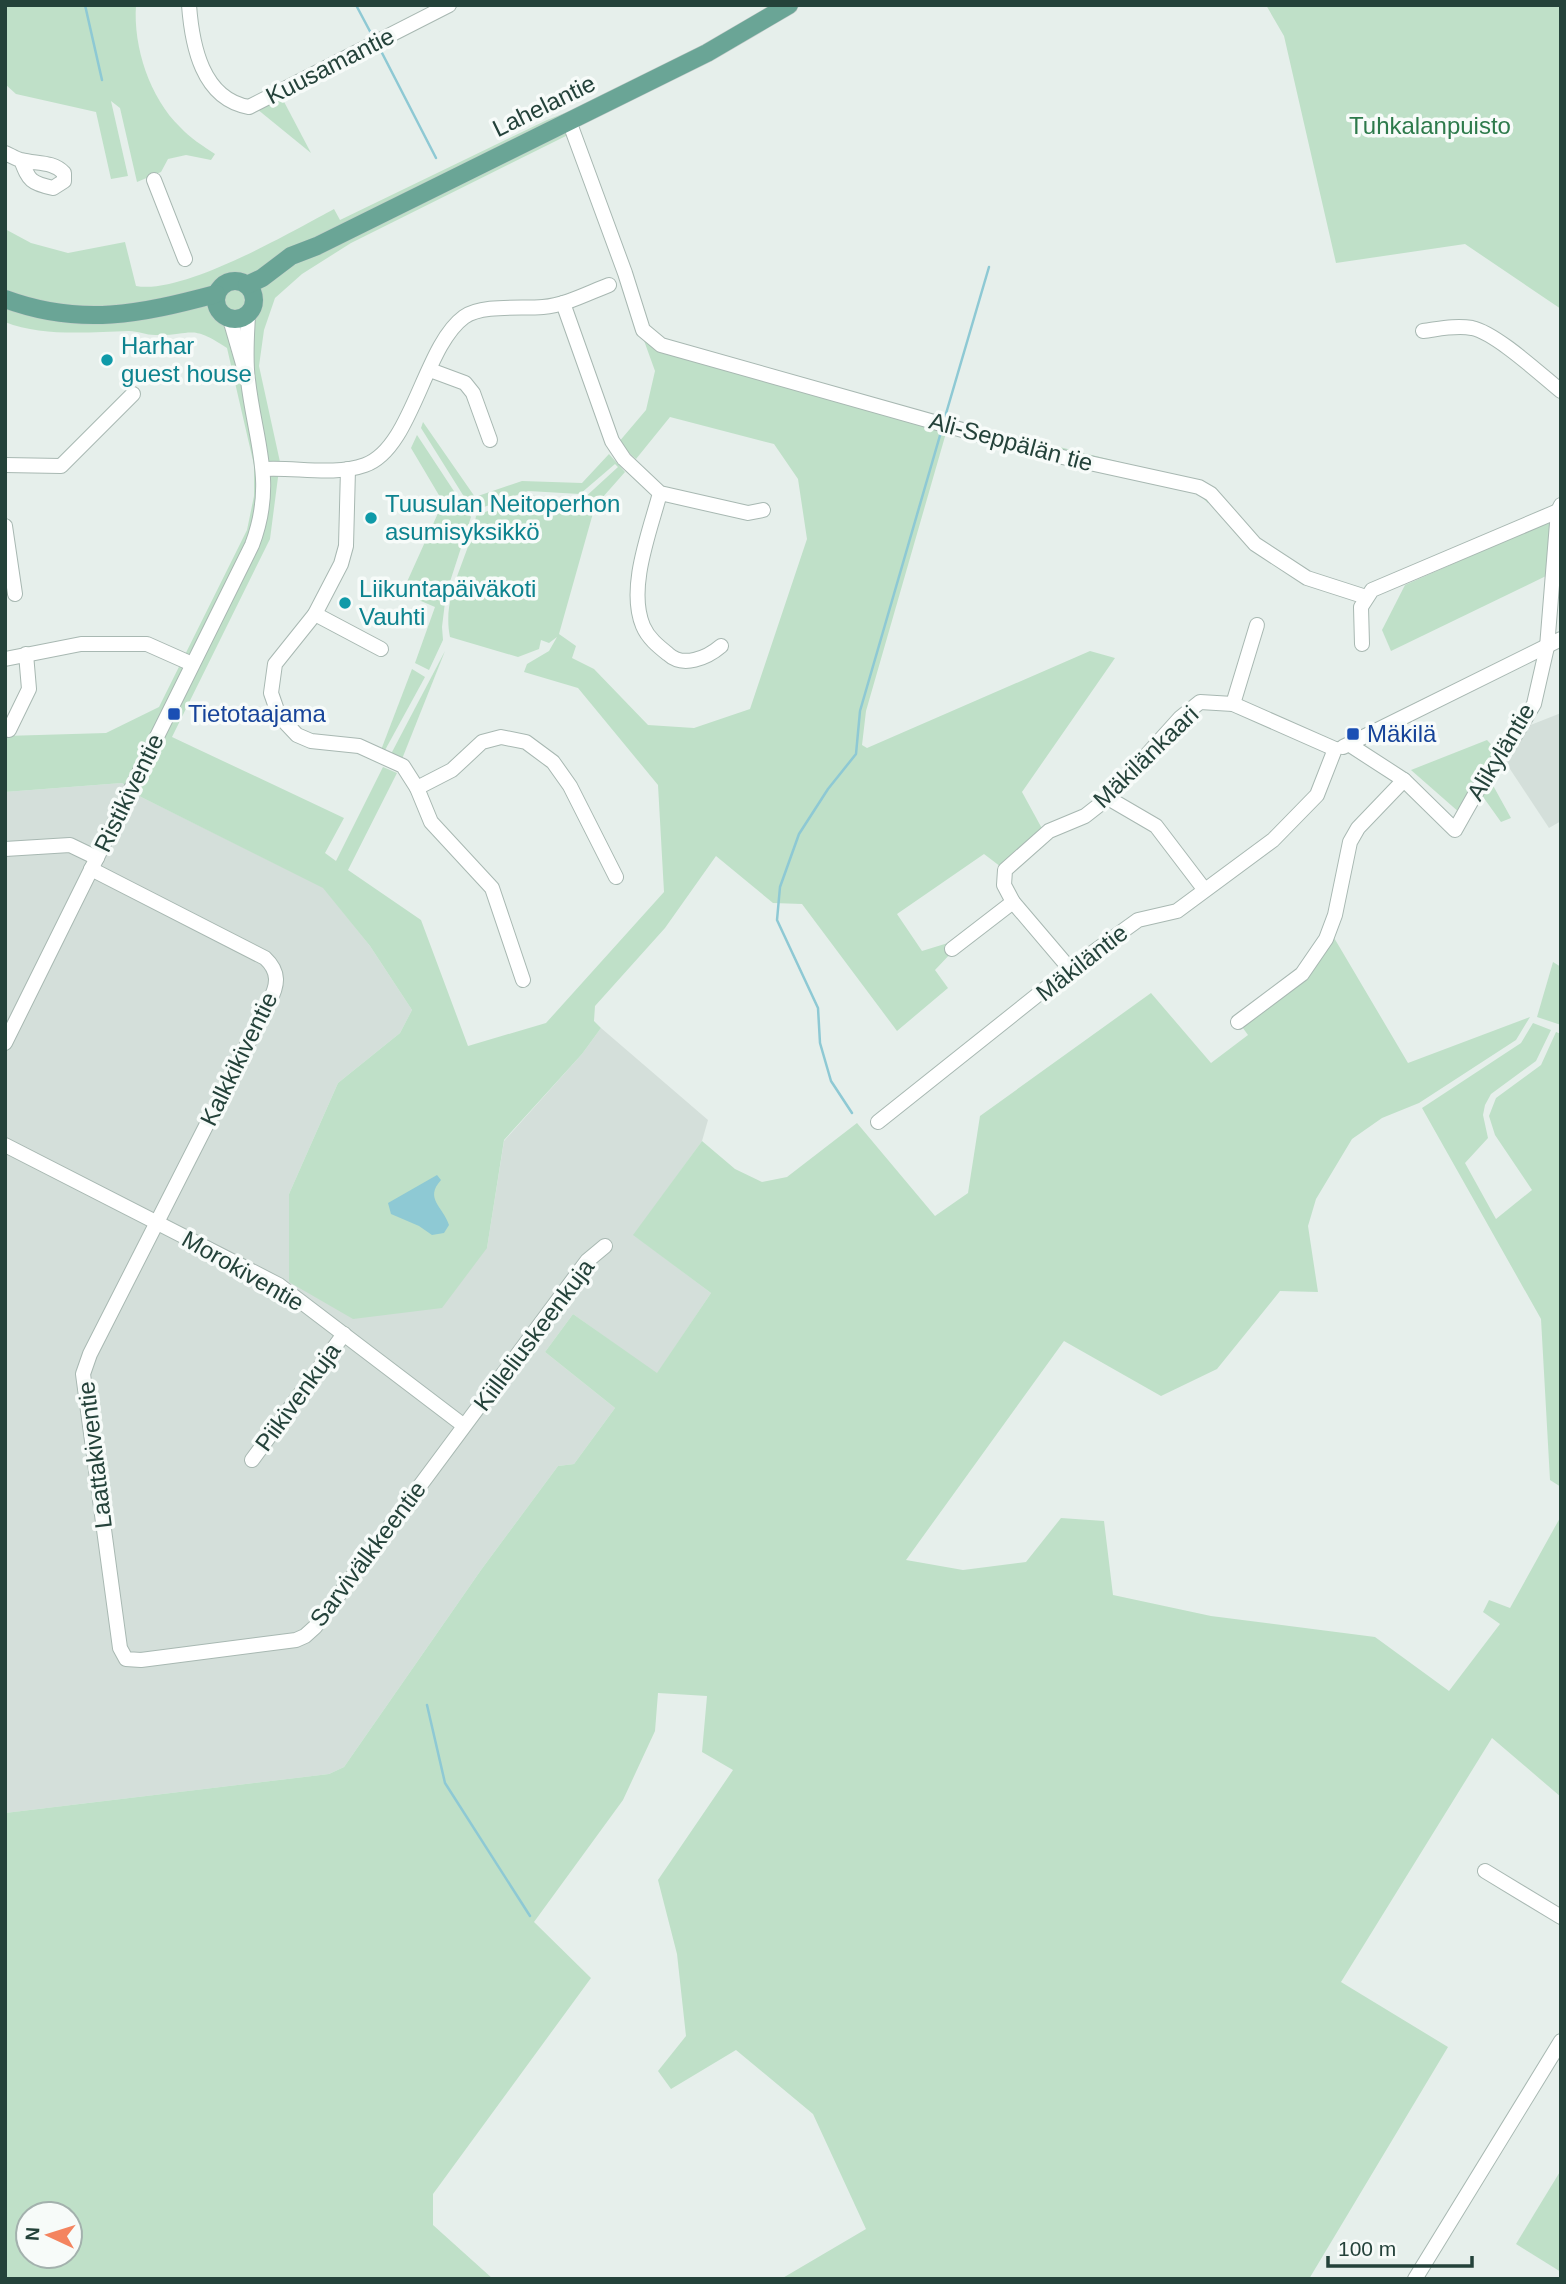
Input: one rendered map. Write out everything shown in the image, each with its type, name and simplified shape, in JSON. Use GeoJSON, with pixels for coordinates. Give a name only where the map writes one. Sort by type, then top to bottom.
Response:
{"type":"FeatureCollection","features":[{"type":"Feature","properties":{"kind":"main road","name":"Lahelantie"},"geometry":{"type":"LineString","coordinates":[[247,285],[262,278],[291,256],[317,246],[707,53],[789,5]]}},
{"type":"Feature","properties":{"kind":"main road","name":"Lahelantie"},"geometry":{"type":"LineString","coordinates":[[251,309],[294,264],[317,246]]}},
{"type":"Feature","properties":{"kind":"main road"},"geometry":{"type":"LineString","coordinates":[[147,311],[239,319],[251,309],[253,292],[247,285],[229,281],[216,294],[215,303],[224,316]]}},
{"type":"Feature","properties":{"kind":"main road"},"geometry":{"type":"LineString","coordinates":[[5,299],[62,314],[106,316],[147,311],[216,294]]}},
{"type":"Feature","properties":{"kind":"street","name":"Kuusamantie"},"geometry":{"type":"LineString","coordinates":[[189,5],[191,37],[201,68],[223,95],[249,107],[449,5]]}},
{"type":"Feature","properties":{"kind":"street","name":"Ali-Seppälän tie"},"geometry":{"type":"LineString","coordinates":[[569,121],[643,330],[661,345],[1044,453],[1199,487],[1211,494],[1255,544],[1307,578],[1366,597]]}},
{"type":"Feature","properties":{"kind":"street"},"geometry":{"type":"LineString","coordinates":[[5,153],[21,160]]}},
{"type":"Feature","properties":{"kind":"street"},"geometry":{"type":"LineString","coordinates":[[154,180],[185,259]]}},
{"type":"Feature","properties":{"kind":"street"},"geometry":{"type":"LineString","coordinates":[[264,469],[348,469],[368,465],[392,446],[447,336],[465,316],[496,308],[544,307],[563,303],[609,285]]}},
{"type":"Feature","properties":{"kind":"street"},"geometry":{"type":"LineString","coordinates":[[563,303],[611,441],[624,459],[660,493],[748,513],[763,510]]}},
{"type":"Feature","properties":{"kind":"street","name":"Ristikiventie"},"geometry":{"type":"LineString","coordinates":[[248,379],[251,309]]}},
{"type":"Feature","properties":{"kind":"street","name":"Ristikiventie"},"geometry":{"type":"LineString","coordinates":[[5,1043],[260,525],[264,469],[248,379],[224,316]]}},
{"type":"Feature","properties":{"kind":"street"},"geometry":{"type":"LineString","coordinates":[[1423,331],[1452,327],[1474,328],[1491,336],[1561,391]]}},
{"type":"Feature","properties":{"kind":"street"},"geometry":{"type":"LineString","coordinates":[[430,370],[465,383],[473,393],[490,440]]}},
{"type":"Feature","properties":{"kind":"street"},"geometry":{"type":"LineString","coordinates":[[5,465],[61,466],[132,394]]}},
{"type":"Feature","properties":{"kind":"street"},"geometry":{"type":"LineString","coordinates":[[348,469],[346,546],[341,564],[315,614],[275,664],[271,693],[279,716],[297,735],[311,741],[359,746],[403,766],[417,788],[431,822],[492,888],[523,980]]}},
{"type":"Feature","properties":{"kind":"street"},"geometry":{"type":"LineString","coordinates":[[660,493],[638,584],[637,600],[642,625],[649,638],[675,661],[683,662],[713,653],[721,646]]}},
{"type":"Feature","properties":{"kind":"street"},"geometry":{"type":"LineString","coordinates":[[1362,644],[1361,607],[1372,590],[1559,508]]}},
{"type":"Feature","properties":{"kind":"street","name":"Alikyläntie"},"geometry":{"type":"LineString","coordinates":[[1404,780],[1455,830],[1482,782],[1534,704],[1547,646],[1559,508]]}},
{"type":"Feature","properties":{"kind":"street"},"geometry":{"type":"LineString","coordinates":[[5,526],[5,541],[15,594]]}},
{"type":"Feature","properties":{"kind":"street"},"geometry":{"type":"LineString","coordinates":[[315,614],[381,649]]}},
{"type":"Feature","properties":{"kind":"street"},"geometry":{"type":"LineString","coordinates":[[1233,704],[1257,625]]}},
{"type":"Feature","properties":{"kind":"street"},"geometry":{"type":"LineString","coordinates":[[1335,749],[1350,745],[1561,639]]}},
{"type":"Feature","properties":{"kind":"street"},"geometry":{"type":"LineString","coordinates":[[5,659],[81,644],[147,644],[192,664]]}},
{"type":"Feature","properties":{"kind":"street"},"geometry":{"type":"LineString","coordinates":[[9,730],[29,689],[26,654]]}},
{"type":"Feature","properties":{"kind":"street","name":"Mäkilänkaari"},"geometry":{"type":"LineString","coordinates":[[1070,969],[1013,902],[1004,885],[1005,870],[1049,831],[1085,816],[1108,797],[1180,718],[1200,702],[1233,704],[1335,749]]}},
{"type":"Feature","properties":{"kind":"street"},"geometry":{"type":"LineString","coordinates":[[417,788],[452,769],[482,742],[501,737],[526,742],[553,762],[570,786],[616,877]]}},
{"type":"Feature","properties":{"kind":"street"},"geometry":{"type":"LineString","coordinates":[[1238,1021],[1302,974],[1326,939],[1335,915],[1350,842],[1358,828],[1404,780],[1350,745]]}},
{"type":"Feature","properties":{"kind":"street","name":"Mäkiläntie"},"geometry":{"type":"LineString","coordinates":[[878,1122],[1070,969],[1138,920],[1177,911],[1273,840],[1317,794],[1335,749]]}},
{"type":"Feature","properties":{"kind":"street"},"geometry":{"type":"LineString","coordinates":[[1108,797],[1156,826],[1204,889]]}},
{"type":"Feature","properties":{"kind":"street"},"geometry":{"type":"LineString","coordinates":[[5,849],[70,845],[94,863]]}},
{"type":"Feature","properties":{"kind":"street","name":"Kalkkikiventie"},"geometry":{"type":"LineString","coordinates":[[94,863],[265,958],[273,965],[277,977],[275,990],[156,1223]]}},
{"type":"Feature","properties":{"kind":"street"},"geometry":{"type":"LineString","coordinates":[[952,949],[1013,902]]}},
{"type":"Feature","properties":{"kind":"street","name":"Morokiventie"},"geometry":{"type":"LineString","coordinates":[[5,1145],[279,1285],[463,1425]]}},
{"type":"Feature","properties":{"kind":"street","name":"Laattakiventie"},"geometry":{"type":"LineString","coordinates":[[126,1659],[120,1648],[83,1374],[90,1354],[156,1223]]}},
{"type":"Feature","properties":{"kind":"street","name":"Kiilleliuskeenkuja"},"geometry":{"type":"LineString","coordinates":[[463,1425],[479,1409],[587,1261],[605,1246]]}},
{"type":"Feature","properties":{"kind":"street","name":"Piikivenkuja"},"geometry":{"type":"LineString","coordinates":[[253,1460],[344,1334]]}},
{"type":"Feature","properties":{"kind":"street","name":"Sarvivälkkeentie"},"geometry":{"type":"LineString","coordinates":[[126,1659],[134,1661],[296,1640],[305,1636],[315,1627],[463,1425]]}},
{"type":"Feature","properties":{"kind":"street"},"geometry":{"type":"LineString","coordinates":[[1485,1871],[1561,1917]]}},
{"type":"Feature","properties":{"kind":"street"},"geometry":{"type":"LineString","coordinates":[[1415,2279],[1561,2041]]}},
{"type":"Feature","properties":{"kind":"shaded area"},"geometry":{"type":"Polygon","coordinates":[[[1561,713],[1561,821],[1549,828],[1504,760],[1528,726],[1561,713]]]}},
{"type":"Feature","properties":{"kind":"shaded area"},"geometry":{"type":"Polygon","coordinates":[[[122,783],[141,797],[323,887],[370,946],[412,1010],[400,1033],[338,1083],[289,1194],[487,1248],[504,1141],[582,1054],[601,1028],[708,1120],[702,1141],[634,1235],[711,1293],[657,1374],[573,1314],[545,1352],[615,1408],[574,1464],[558,1466],[481,1570],[344,1767],[329,1774],[5,1813],[5,792],[122,783]]]}},
{"type":"Feature","properties":{"kind":"green space"},"geometry":{"type":"Polygon","coordinates":[[[5,5],[136,5],[137,38],[152,87],[169,115],[180,127],[215,154],[211,160],[186,155],[168,159],[161,172],[137,182],[120,108],[111,101],[128,176],[111,179],[96,112],[16,94],[5,84],[5,5]]]}},
{"type":"Feature","properties":{"kind":"green space","name":"Tuhkalanpuisto"},"geometry":{"type":"Polygon","coordinates":[[[1266,5],[1561,5],[1561,309],[1465,244],[1336,263],[1284,36],[1266,5]]]}},
{"type":"Feature","properties":{"kind":"green space"},"geometry":{"type":"Polygon","coordinates":[[[281,96],[311,153],[257,109],[281,96]]]}},
{"type":"Feature","properties":{"kind":"green space"},"geometry":{"type":"Polygon","coordinates":[[[570,111],[580,129],[351,243],[302,274],[275,298],[264,330],[259,366],[280,462],[270,539],[172,737],[344,818],[325,853],[336,861],[383,767],[397,773],[348,870],[421,920],[468,1046],[546,1023],[664,892],[658,785],[578,688],[524,672],[527,664],[549,651],[557,637],[549,643],[541,640],[539,649],[518,657],[450,637],[449,606],[476,516],[525,495],[582,500],[618,467],[615,464],[580,494],[528,491],[473,511],[421,428],[423,422],[475,497],[522,481],[582,483],[609,454],[625,472],[595,506],[559,634],[576,646],[572,658],[594,669],[648,725],[694,728],[750,709],[807,539],[798,479],[774,444],[670,417],[636,459],[618,443],[646,410],[655,371],[642,335],[950,420],[1197,481],[1215,489],[1208,503],[1194,490],[946,433],[866,711],[862,745],[867,748],[1090,651],[1115,658],[1022,792],[1045,834],[1005,870],[984,854],[897,914],[922,951],[948,943],[953,951],[935,970],[948,988],[897,1031],[802,904],[773,903],[716,856],[665,928],[595,1006],[594,1021],[601,1028],[582,1054],[504,1140],[487,1248],[442,1308],[353,1319],[289,1282],[289,1194],[338,1083],[400,1033],[412,1010],[370,946],[323,888],[141,797],[122,783],[5,792],[5,736],[106,733],[159,707],[247,530],[254,496],[254,465],[227,348],[215,340],[191,332],[155,335],[129,331],[50,332],[5,322],[5,229],[31,243],[68,253],[125,242],[136,286],[156,286],[181,281],[236,260],[334,209],[340,220],[570,111]]]}},
{"type":"Feature","properties":{"kind":"green space"},"geometry":{"type":"Polygon","coordinates":[[[417,435],[471,517],[446,594],[443,640],[429,670],[415,663],[435,607],[402,593],[443,502],[411,448],[417,435]]]}},
{"type":"Feature","properties":{"kind":"green space"},"geometry":{"type":"Polygon","coordinates":[[[1550,521],[1546,576],[1391,651],[1382,630],[1405,585],[1550,521]]]}},
{"type":"Feature","properties":{"kind":"green space"},"geometry":{"type":"Polygon","coordinates":[[[445,651],[402,759],[391,754],[445,651]]]}},
{"type":"Feature","properties":{"kind":"green space"},"geometry":{"type":"Polygon","coordinates":[[[412,669],[425,677],[384,752],[381,750],[412,669]]]}},
{"type":"Feature","properties":{"kind":"green space"},"geometry":{"type":"Polygon","coordinates":[[[1487,740],[1501,755],[1490,780],[1511,818],[1501,822],[1476,787],[1460,813],[1411,770],[1487,740]]]}},
{"type":"Feature","properties":{"kind":"green space"},"geometry":{"type":"Polygon","coordinates":[[[1333,936],[1408,1063],[1530,1017],[1516,1040],[1419,1103],[1382,1118],[1352,1139],[1316,1199],[1308,1226],[1318,1292],[1280,1291],[1217,1369],[1161,1396],[1064,1341],[906,1560],[963,1570],[1026,1562],[1061,1518],[1104,1521],[1113,1595],[1211,1616],[1375,1637],[1449,1691],[1500,1624],[1483,1612],[1489,1600],[1510,1608],[1561,1516],[1561,1797],[1492,1738],[1341,1982],[1448,2047],[1309,2279],[781,2279],[866,2229],[813,2114],[736,2050],[671,2089],[658,2071],[686,2036],[677,1954],[658,1880],[733,1770],[702,1752],[707,1696],[658,1693],[655,1731],[623,1800],[534,1922],[591,1978],[433,2194],[433,2225],[493,2279],[5,2279],[5,1813],[329,1774],[344,1767],[481,1570],[558,1466],[574,1464],[615,1408],[545,1352],[573,1314],[657,1373],[711,1293],[633,1235],[702,1141],[735,1169],[762,1182],[787,1177],[857,1123],[935,1216],[968,1193],[980,1116],[1151,993],[1211,1063],[1248,1035],[1240,1024],[1333,936]]]}},
{"type":"Feature","properties":{"kind":"green space"},"geometry":{"type":"Polygon","coordinates":[[[1553,962],[1561,967],[1561,1025],[1537,1017],[1553,962]]]}},
{"type":"Feature","properties":{"kind":"green space"},"geometry":{"type":"Polygon","coordinates":[[[1533,1023],[1551,1030],[1536,1061],[1491,1094],[1483,1115],[1488,1138],[1465,1163],[1496,1219],[1532,1190],[1495,1135],[1489,1116],[1496,1098],[1541,1065],[1556,1032],[1561,1034],[1561,1487],[1550,1480],[1541,1319],[1422,1108],[1521,1043],[1533,1023]]]}},
{"type":"Feature","properties":{"kind":"green space"},"geometry":{"type":"Polygon","coordinates":[[[1561,2170],[1561,2272],[1516,2244],[1561,2170]]]}},
{"type":"Feature","properties":{"kind":"water"},"geometry":{"type":"Polygon","coordinates":[[[437,1175],[441,1180],[434,1192],[434,1198],[449,1225],[444,1233],[432,1235],[391,1214],[388,1203],[437,1175]]]}},
{"type":"Feature","properties":{"kind":"waterway"},"geometry":{"type":"LineString","coordinates":[[85,5],[102,80]]}},
{"type":"Feature","properties":{"kind":"waterway"},"geometry":{"type":"LineString","coordinates":[[356,5],[373,37]]}},
{"type":"Feature","properties":{"kind":"waterway"},"geometry":{"type":"LineString","coordinates":[[381,51],[436,158]]}},
{"type":"Feature","properties":{"kind":"waterway"},"geometry":{"type":"LineString","coordinates":[[945,417],[989,267]]}},
{"type":"Feature","properties":{"kind":"waterway"},"geometry":{"type":"LineString","coordinates":[[852,1113],[831,1081],[820,1043],[818,1008],[777,920],[780,887],[799,834],[828,789],[856,754],[860,711],[941,432]]}},
{"type":"Feature","properties":{"kind":"waterway"},"geometry":{"type":"LineString","coordinates":[[427,1705],[445,1783],[530,1916]]}},
{"type":"Feature","properties":{"kind":"place","name":"Harhar guest house"},"geometry":{"type":"Point","coordinates":[107,360]}},
{"type":"Feature","properties":{"kind":"place","name":"Tuusulan Neitoperhon asumisyksikkö"},"geometry":{"type":"Point","coordinates":[371,518]}},
{"type":"Feature","properties":{"kind":"place","name":"Liikuntapäiväkoti Vauhti"},"geometry":{"type":"Point","coordinates":[345,603]}},
{"type":"Feature","properties":{"kind":"place","name":"Tietotaajama"},"geometry":{"type":"Point","coordinates":[174,714]}},
{"type":"Feature","properties":{"kind":"place","name":"Mäkilä"},"geometry":{"type":"Point","coordinates":[1353,734]}}]}
